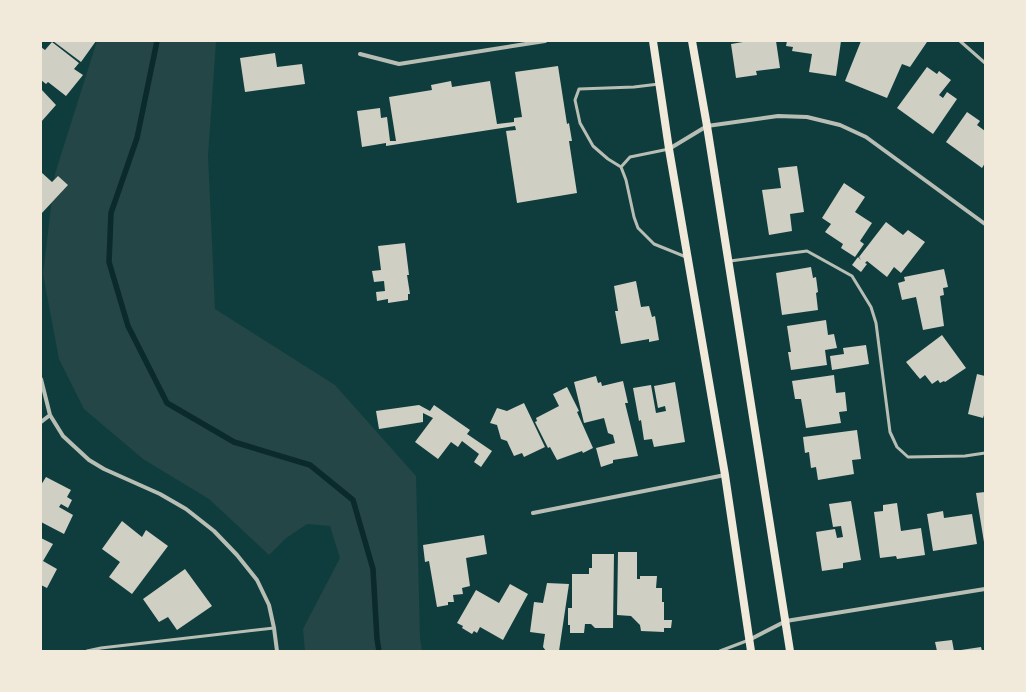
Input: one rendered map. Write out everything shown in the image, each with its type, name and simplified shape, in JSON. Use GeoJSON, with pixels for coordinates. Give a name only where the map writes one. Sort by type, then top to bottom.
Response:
{"type":"FeatureCollection","features":[{"type":"Feature","properties":{"kind":"main road"},"geometry":{"type":"LineString","coordinates":[[653,41],[669,149],[726,475],[751,651]]}},
{"type":"Feature","properties":{"kind":"main road"},"geometry":{"type":"LineString","coordinates":[[692,41],[707,126],[790,651]]}},
{"type":"Feature","properties":{"kind":"street"},"geometry":{"type":"LineString","coordinates":[[360,54],[400,64],[545,41]]}},
{"type":"Feature","properties":{"kind":"street"},"geometry":{"type":"LineString","coordinates":[[669,149],[707,126],[778,116],[807,117],[840,125],[866,137],[985,224]]}},
{"type":"Feature","properties":{"kind":"street"},"geometry":{"type":"LineString","coordinates":[[41,379],[50,415],[62,436],[89,460],[104,469],[160,494],[186,509],[214,531],[238,555],[257,580],[269,605],[277,651]]}},
{"type":"Feature","properties":{"kind":"street"},"geometry":{"type":"LineString","coordinates":[[41,422],[50,415]]}},
{"type":"Feature","properties":{"kind":"street"},"geometry":{"type":"LineString","coordinates":[[533,513],[726,475]]}},
{"type":"Feature","properties":{"kind":"street"},"geometry":{"type":"LineString","coordinates":[[749,640],[786,621],[985,589]]}},
{"type":"Feature","properties":{"kind":"lane"},"geometry":{"type":"LineString","coordinates":[[960,41],[985,63]]}},
{"type":"Feature","properties":{"kind":"lane"},"geometry":{"type":"LineString","coordinates":[[659,84],[634,88],[579,89],[575,100],[580,123],[593,146],[608,159],[621,167],[626,180],[634,217],[638,228],[654,244],[688,257]]}},
{"type":"Feature","properties":{"kind":"lane"},"geometry":{"type":"LineString","coordinates":[[621,167],[630,156],[669,149]]}},
{"type":"Feature","properties":{"kind":"lane"},"geometry":{"type":"LineString","coordinates":[[728,261],[807,251],[852,276],[870,307],[876,323],[890,432],[897,447],[908,457],[965,456],[985,453]]}},
{"type":"Feature","properties":{"kind":"lane"},"geometry":{"type":"LineString","coordinates":[[87,651],[101,648],[274,628]]}},
{"type":"Feature","properties":{"kind":"lane"},"geometry":{"type":"LineString","coordinates":[[720,651],[749,640]]}},
{"type":"Feature","properties":{"kind":"shaded area"},"geometry":{"type":"Polygon","coordinates":[[[97,41],[216,41],[208,156],[215,309],[335,385],[416,476],[420,638],[422,651],[305,651],[303,629],[340,558],[330,526],[307,524],[286,538],[269,555],[209,499],[143,459],[84,409],[59,359],[43,274],[55,174],[97,41]]]}},
{"type":"Feature","properties":{"kind":"building"},"geometry":{"type":"Polygon","coordinates":[[[53,41],[96,41],[81,62],[53,41]]]}},
{"type":"Feature","properties":{"kind":"building"},"geometry":{"type":"Polygon","coordinates":[[[749,41],[776,41],[780,68],[756,71],[757,75],[736,78],[731,44],[749,41]]]}},
{"type":"Feature","properties":{"kind":"building"},"geometry":{"type":"Polygon","coordinates":[[[787,41],[841,41],[836,76],[809,72],[812,54],[792,51],[793,47],[786,46],[787,41]]]}},
{"type":"Feature","properties":{"kind":"building"},"geometry":{"type":"Polygon","coordinates":[[[861,41],[927,42],[910,67],[902,64],[887,98],[845,81],[861,41]]]}},
{"type":"Feature","properties":{"kind":"building"},"geometry":{"type":"Polygon","coordinates":[[[52,42],[79,63],[74,69],[83,75],[66,96],[48,82],[46,84],[41,80],[41,47],[45,50],[52,42]]]}},
{"type":"Feature","properties":{"kind":"building"},"geometry":{"type":"Polygon","coordinates":[[[275,53],[277,67],[302,64],[305,84],[245,92],[240,58],[275,53]]]}},
{"type":"Feature","properties":{"kind":"building"},"geometry":{"type":"Polygon","coordinates":[[[558,66],[567,124],[569,123],[572,141],[569,141],[577,193],[517,203],[506,131],[516,130],[515,126],[386,146],[386,143],[362,147],[357,111],[380,108],[381,118],[387,117],[390,141],[396,141],[389,97],[432,90],[431,85],[451,81],[452,87],[490,81],[497,124],[514,122],[514,118],[522,117],[515,72],[558,66]]]}},
{"type":"Feature","properties":{"kind":"building"},"geometry":{"type":"Polygon","coordinates":[[[927,67],[937,74],[939,71],[951,80],[939,95],[943,98],[947,92],[957,99],[933,134],[897,108],[927,67]]]}},
{"type":"Feature","properties":{"kind":"building"},"geometry":{"type":"Polygon","coordinates":[[[41,89],[56,105],[41,122],[41,89]]]}},
{"type":"Feature","properties":{"kind":"building"},"geometry":{"type":"Polygon","coordinates":[[[967,112],[980,121],[977,125],[985,131],[985,163],[982,168],[946,142],[967,112]]]}},
{"type":"Feature","properties":{"kind":"building"},"geometry":{"type":"Polygon","coordinates":[[[797,166],[804,212],[790,214],[792,231],[769,235],[762,190],[781,188],[778,168],[797,166]]]}},
{"type":"Feature","properties":{"kind":"building"},"geometry":{"type":"Polygon","coordinates":[[[41,172],[52,182],[58,176],[68,185],[41,214],[41,172]]]}},
{"type":"Feature","properties":{"kind":"building"},"geometry":{"type":"Polygon","coordinates":[[[844,183],[865,197],[855,212],[872,223],[860,241],[864,244],[855,257],[841,248],[843,244],[825,232],[831,224],[822,218],[844,183]]]}},
{"type":"Feature","properties":{"kind":"building"},"geometry":{"type":"Polygon","coordinates":[[[886,222],[903,235],[908,230],[925,242],[901,273],[894,267],[887,277],[867,261],[865,263],[867,264],[861,272],[852,265],[858,257],[861,260],[859,257],[886,222]]]}},
{"type":"Feature","properties":{"kind":"building"},"geometry":{"type":"Polygon","coordinates":[[[405,243],[410,294],[408,294],[408,300],[388,303],[388,299],[377,301],[376,292],[385,291],[384,281],[374,282],[372,271],[381,270],[378,246],[405,243]]]}},
{"type":"Feature","properties":{"kind":"building"},"geometry":{"type":"Polygon","coordinates":[[[811,267],[813,278],[816,277],[818,310],[782,315],[776,273],[811,267]]]}},
{"type":"Feature","properties":{"kind":"building"},"geometry":{"type":"Polygon","coordinates":[[[944,269],[948,287],[943,288],[944,295],[940,296],[944,326],[923,330],[916,297],[902,300],[898,283],[905,281],[904,277],[944,269]]]}},
{"type":"Feature","properties":{"kind":"building"},"geometry":{"type":"Polygon","coordinates":[[[636,281],[641,307],[649,306],[652,317],[655,316],[659,340],[649,342],[649,339],[621,344],[615,311],[618,311],[614,286],[636,281]]]}},
{"type":"Feature","properties":{"kind":"building"},"geometry":{"type":"Polygon","coordinates":[[[826,320],[828,335],[834,334],[837,348],[825,350],[827,365],[791,370],[788,352],[791,352],[787,326],[826,320]]]}},
{"type":"Feature","properties":{"kind":"building"},"geometry":{"type":"Polygon","coordinates":[[[942,335],[966,368],[945,382],[940,383],[938,380],[932,384],[925,375],[920,379],[906,362],[942,335]]]}},
{"type":"Feature","properties":{"kind":"building"},"geometry":{"type":"Polygon","coordinates":[[[866,345],[869,364],[832,370],[830,356],[844,354],[843,348],[866,345]]]}},
{"type":"Feature","properties":{"kind":"building"},"geometry":{"type":"Polygon","coordinates":[[[977,374],[985,376],[985,412],[983,418],[968,414],[977,374]]]}},
{"type":"Feature","properties":{"kind":"building"},"geometry":{"type":"Polygon","coordinates":[[[834,375],[836,393],[845,392],[847,411],[839,412],[841,423],[806,428],[801,399],[795,399],[792,381],[834,375]]]}},
{"type":"Feature","properties":{"kind":"building"},"geometry":{"type":"Polygon","coordinates":[[[596,376],[598,383],[601,382],[602,386],[623,381],[628,403],[625,403],[638,456],[613,460],[613,463],[601,467],[596,448],[615,443],[613,435],[608,433],[604,418],[584,423],[574,382],[596,376]]]}},
{"type":"Feature","properties":{"kind":"building"},"geometry":{"type":"Polygon","coordinates":[[[675,382],[685,442],[654,447],[652,439],[644,440],[641,420],[639,421],[633,388],[651,385],[656,413],[666,411],[665,406],[658,408],[654,386],[675,382]]]}},
{"type":"Feature","properties":{"kind":"building"},"geometry":{"type":"Polygon","coordinates":[[[567,387],[579,411],[577,412],[593,448],[583,453],[582,451],[557,460],[550,447],[548,448],[535,422],[537,421],[536,418],[559,406],[553,394],[567,387]]]}},
{"type":"Feature","properties":{"kind":"building"},"geometry":{"type":"Polygon","coordinates":[[[524,403],[545,447],[524,457],[522,453],[514,456],[507,441],[501,439],[497,425],[490,423],[497,408],[507,411],[524,403]]]}},
{"type":"Feature","properties":{"kind":"building"},"geometry":{"type":"Polygon","coordinates":[[[419,405],[430,411],[434,405],[470,430],[467,434],[492,451],[481,467],[474,462],[479,454],[462,441],[458,447],[451,442],[438,459],[415,442],[433,418],[423,413],[423,422],[379,429],[376,411],[419,405]]]}},
{"type":"Feature","properties":{"kind":"building"},"geometry":{"type":"Polygon","coordinates":[[[857,430],[861,459],[852,460],[854,474],[818,480],[816,467],[811,468],[809,452],[805,453],[803,437],[857,430]]]}},
{"type":"Feature","properties":{"kind":"building"},"geometry":{"type":"Polygon","coordinates":[[[46,477],[71,490],[67,497],[72,500],[68,508],[61,504],[59,507],[73,515],[64,534],[41,522],[41,485],[46,477]]]}},
{"type":"Feature","properties":{"kind":"building"},"geometry":{"type":"Polygon","coordinates":[[[985,492],[985,542],[984,542],[976,493],[985,492]]]}},
{"type":"Feature","properties":{"kind":"building"},"geometry":{"type":"Polygon","coordinates":[[[851,501],[861,560],[843,563],[843,568],[822,571],[816,532],[835,529],[837,538],[843,537],[841,526],[833,527],[829,504],[851,501]]]}},
{"type":"Feature","properties":{"kind":"building"},"geometry":{"type":"Polygon","coordinates":[[[897,503],[901,531],[921,528],[925,555],[897,559],[896,556],[880,558],[874,512],[883,511],[883,505],[897,503]]]}},
{"type":"Feature","properties":{"kind":"building"},"geometry":{"type":"Polygon","coordinates":[[[943,511],[944,518],[972,514],[977,544],[933,551],[927,514],[943,511]]]}},
{"type":"Feature","properties":{"kind":"building"},"geometry":{"type":"Polygon","coordinates":[[[122,521],[142,537],[146,530],[168,546],[132,594],[109,577],[120,562],[102,549],[122,521]]]}},
{"type":"Feature","properties":{"kind":"building"},"geometry":{"type":"Polygon","coordinates":[[[484,535],[487,554],[466,558],[470,586],[462,588],[463,594],[453,595],[454,602],[448,602],[448,605],[437,607],[429,561],[425,562],[423,545],[484,535]]]}},
{"type":"Feature","properties":{"kind":"building"},"geometry":{"type":"Polygon","coordinates":[[[41,538],[53,544],[43,561],[57,569],[47,588],[41,585],[41,538]]]}},
{"type":"Feature","properties":{"kind":"building"},"geometry":{"type":"Polygon","coordinates":[[[618,552],[637,552],[637,579],[640,579],[640,576],[657,576],[656,588],[662,588],[664,620],[672,620],[671,628],[664,628],[664,632],[641,631],[640,625],[631,616],[617,615],[618,552]]]}},
{"type":"Feature","properties":{"kind":"building"},"geometry":{"type":"Polygon","coordinates":[[[592,554],[614,554],[613,628],[595,628],[591,624],[585,624],[584,633],[570,633],[570,625],[568,625],[568,608],[572,608],[572,574],[589,574],[589,568],[592,568],[592,554]]]}},
{"type":"Feature","properties":{"kind":"building"},"geometry":{"type":"Polygon","coordinates":[[[185,569],[212,606],[177,630],[168,617],[159,622],[143,599],[185,569]]]}},
{"type":"Feature","properties":{"kind":"building"},"geometry":{"type":"Polygon","coordinates":[[[547,583],[569,584],[559,651],[546,651],[543,647],[545,634],[530,632],[534,602],[543,603],[547,583]]]}},
{"type":"Feature","properties":{"kind":"building"},"geometry":{"type":"Polygon","coordinates":[[[510,584],[528,594],[503,640],[480,627],[477,633],[474,631],[472,634],[457,623],[476,590],[499,603],[510,584]]]}},
{"type":"Feature","properties":{"kind":"building"},"geometry":{"type":"Polygon","coordinates":[[[952,640],[954,651],[937,651],[935,642],[952,640]]]}},
{"type":"Feature","properties":{"kind":"building"},"geometry":{"type":"Polygon","coordinates":[[[981,647],[982,651],[961,651],[961,650],[981,647]]]}},
{"type":"Feature","properties":{"kind":"waterway"},"geometry":{"type":"LineString","coordinates":[[157,41],[137,138],[111,213],[109,262],[128,326],[167,403],[234,442],[310,465],[353,500],[373,569],[379,651]]}}]}
